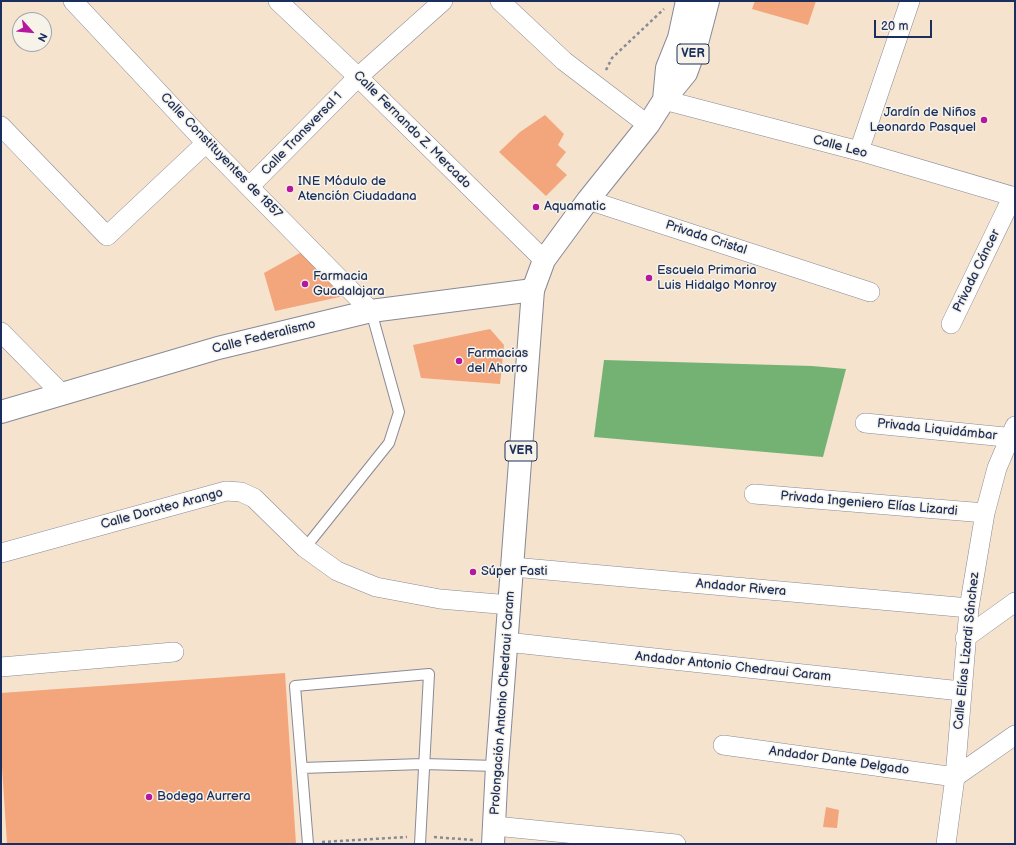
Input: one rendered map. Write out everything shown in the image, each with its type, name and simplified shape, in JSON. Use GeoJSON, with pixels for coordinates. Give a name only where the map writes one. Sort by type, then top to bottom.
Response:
{"type":"FeatureCollection","features":[{"type":"Feature","properties":{"kind":"main road","name":"VER"},"geometry":{"type":"LineString","coordinates":[[664,100],[686,73],[697,43],[708,1]]}},
{"type":"Feature","properties":{"kind":"main road","name":"VER"},"geometry":{"type":"LineString","coordinates":[[664,100],[667,68],[679,38],[678,4]]}},
{"type":"Feature","properties":{"kind":"main road","name":"Prolongación Antonio Chedraui Caram"},"geometry":{"type":"LineString","coordinates":[[494,837],[497,766],[533,290],[544,260],[588,200],[648,125],[664,100]]}},
{"type":"Feature","properties":{"kind":"main road","name":"Calle Federalismo"},"geometry":{"type":"LineString","coordinates":[[1,412],[61,393],[218,348],[371,310],[533,290]]}},
{"type":"Feature","properties":{"kind":"street","name":"Calle Constituyentes de 1857"},"geometry":{"type":"LineString","coordinates":[[73,1],[206,143],[371,310]]}},
{"type":"Feature","properties":{"kind":"street","name":"Calle Fernando Z. Mercado"},"geometry":{"type":"LineString","coordinates":[[278,1],[358,77],[544,260]]}},
{"type":"Feature","properties":{"kind":"street","name":"Calle Transversal 1"},"geometry":{"type":"LineString","coordinates":[[250,186],[358,77],[443,1]]}},
{"type":"Feature","properties":{"kind":"street"},"geometry":{"type":"LineString","coordinates":[[500,1],[564,61],[598,89],[648,125]]}},
{"type":"Feature","properties":{"kind":"street"},"geometry":{"type":"LineString","coordinates":[[862,144],[910,1]]}},
{"type":"Feature","properties":{"kind":"street","name":"Calle Leo"},"geometry":{"type":"LineString","coordinates":[[664,100],[862,144],[1014,196]]}},
{"type":"Feature","properties":{"kind":"street"},"geometry":{"type":"LineString","coordinates":[[1,126],[107,236],[206,143]]}},
{"type":"Feature","properties":{"kind":"street","name":"Privada Cáncer"},"geometry":{"type":"LineString","coordinates":[[951,324],[1014,196]]}},
{"type":"Feature","properties":{"kind":"street","name":"Privada Cristal"},"geometry":{"type":"LineString","coordinates":[[588,200],[870,292]]}},
{"type":"Feature","properties":{"kind":"street"},"geometry":{"type":"LineString","coordinates":[[1,332],[61,393]]}},
{"type":"Feature","properties":{"kind":"street","name":"Privada Liquidámbar"},"geometry":{"type":"LineString","coordinates":[[865,423],[1013,434]]}},
{"type":"Feature","properties":{"kind":"street","name":"Calle Elías Lizardi Sánchez"},"geometry":{"type":"LineString","coordinates":[[946,844],[955,777],[965,638],[984,514],[997,468],[1013,434]]}},
{"type":"Feature","properties":{"kind":"street","name":"Calle Doroteo Arango"},"geometry":{"type":"LineString","coordinates":[[1,553],[226,491],[241,492],[254,498],[305,548],[337,571],[376,587],[440,598],[510,606]]}},
{"type":"Feature","properties":{"kind":"street","name":"Privada Ingeniero Elías Lizardi"},"geometry":{"type":"LineString","coordinates":[[754,494],[984,514]]}},
{"type":"Feature","properties":{"kind":"street","name":"Andador Rivera"},"geometry":{"type":"LineString","coordinates":[[512,567],[969,608]]}},
{"type":"Feature","properties":{"kind":"street"},"geometry":{"type":"LineString","coordinates":[[965,638],[1015,602]]}},
{"type":"Feature","properties":{"kind":"street","name":"Andador Antonio Chedraui Caram"},"geometry":{"type":"LineString","coordinates":[[506,642],[960,691]]}},
{"type":"Feature","properties":{"kind":"street"},"geometry":{"type":"LineString","coordinates":[[1,667],[174,652]]}},
{"type":"Feature","properties":{"kind":"street"},"geometry":{"type":"LineString","coordinates":[[955,777],[1015,735]]}},
{"type":"Feature","properties":{"kind":"street","name":"Andador Dante Delgado"},"geometry":{"type":"LineString","coordinates":[[723,745],[955,777]]}},
{"type":"Feature","properties":{"kind":"street"},"geometry":{"type":"LineString","coordinates":[[494,837],[676,844]]}},
{"type":"Feature","properties":{"kind":"lane"},"geometry":{"type":"LineString","coordinates":[[305,548],[389,443],[398,412],[371,310]]}},
{"type":"Feature","properties":{"kind":"lane"},"geometry":{"type":"LineString","coordinates":[[308,843],[295,686],[429,674],[420,840]]}},
{"type":"Feature","properties":{"kind":"lane"},"geometry":{"type":"LineString","coordinates":[[302,768],[423,764],[497,766]]}},
{"type":"Feature","properties":{"kind":"path"},"geometry":{"type":"LineString","coordinates":[[598,89],[612,58],[678,4]]}},
{"type":"Feature","properties":{"kind":"path"},"geometry":{"type":"LineString","coordinates":[[308,843],[494,837]]}},
{"type":"Feature","properties":{"kind":"green space"},"geometry":{"type":"Polygon","coordinates":[[[604,360],[812,366],[846,369],[823,457],[594,437],[604,360]]]}},
{"type":"Feature","properties":{"kind":"building"},"geometry":{"type":"Polygon","coordinates":[[[755,1],[816,1],[808,25],[752,9],[755,1]]]}},
{"type":"Feature","properties":{"kind":"building"},"geometry":{"type":"Polygon","coordinates":[[[545,115],[564,134],[558,145],[566,152],[556,165],[567,175],[546,196],[499,152],[520,132],[545,115]]]}},
{"type":"Feature","properties":{"kind":"building","name":"Farmacia Guadalajara"},"geometry":{"type":"Polygon","coordinates":[[[307,249],[353,294],[275,311],[264,273],[307,249]]]}},
{"type":"Feature","properties":{"kind":"building","name":"Farmacias del Ahorro"},"geometry":{"type":"Polygon","coordinates":[[[490,329],[504,345],[500,384],[421,378],[413,345],[490,329]]]}},
{"type":"Feature","properties":{"kind":"building","name":"Bodega Aurrera"},"geometry":{"type":"Polygon","coordinates":[[[285,673],[296,844],[7,844],[1,751],[1,693],[285,673]]]}},
{"type":"Feature","properties":{"kind":"building"},"geometry":{"type":"Polygon","coordinates":[[[826,807],[839,810],[837,828],[823,827],[826,807]]]}},
{"type":"Feature","properties":{"kind":"place","name":"Jardín de Niños Leonardo Pasquel"},"geometry":{"type":"Point","coordinates":[984,120]}},
{"type":"Feature","properties":{"kind":"place","name":"INE Módulo de Atención Ciudadana"},"geometry":{"type":"Point","coordinates":[290,189]}},
{"type":"Feature","properties":{"kind":"place","name":"Aquamatic"},"geometry":{"type":"Point","coordinates":[536,207]}},
{"type":"Feature","properties":{"kind":"place","name":"Escuela Primaria Luis Hidalgo Monroy"},"geometry":{"type":"Point","coordinates":[649,278]}},
{"type":"Feature","properties":{"kind":"place","name":"Farmacia Guadalajara"},"geometry":{"type":"Point","coordinates":[305,284]}},
{"type":"Feature","properties":{"kind":"place","name":"Farmacias del Ahorro"},"geometry":{"type":"Point","coordinates":[459,361]}},
{"type":"Feature","properties":{"kind":"place","name":"Súper Fasti"},"geometry":{"type":"Point","coordinates":[473,572]}},
{"type":"Feature","properties":{"kind":"place","name":"Bodega Aurrera"},"geometry":{"type":"Point","coordinates":[149,797]}}]}
